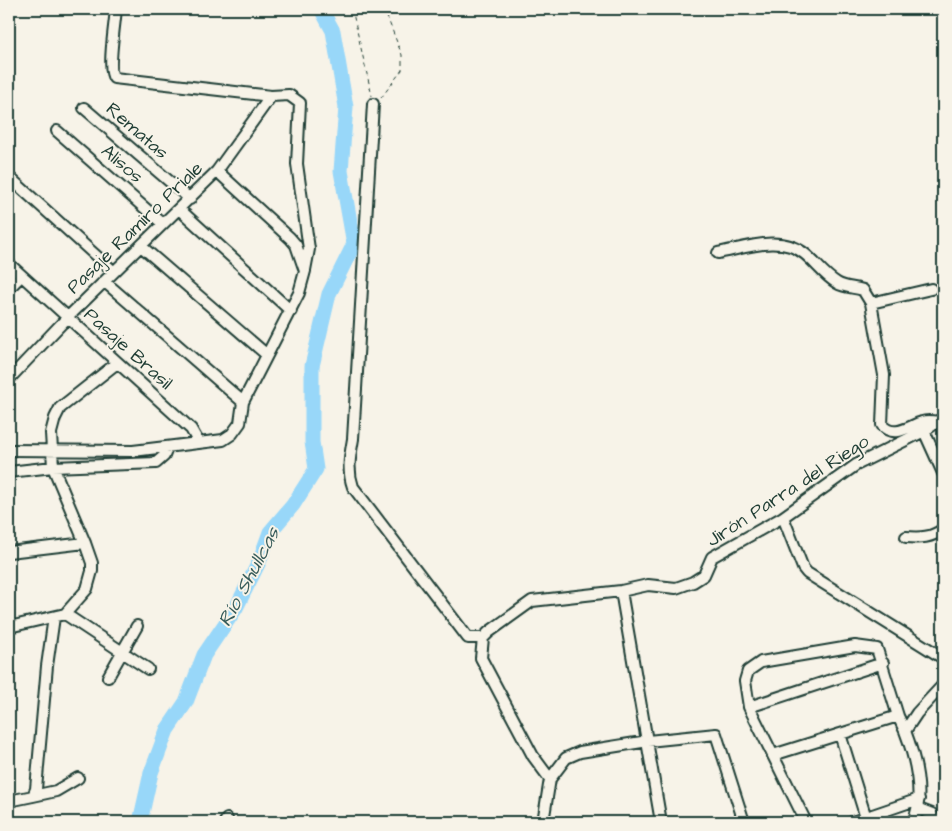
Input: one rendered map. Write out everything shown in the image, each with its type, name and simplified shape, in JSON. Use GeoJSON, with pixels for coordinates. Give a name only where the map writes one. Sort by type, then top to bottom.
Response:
{"type":"FeatureCollection","features":[{"type":"Feature","properties":{"kind":"street"},"geometry":{"type":"LineString","coordinates":[[9,450],[52,452],[133,451],[223,440],[232,434],[240,423],[243,402],[296,302],[305,271],[308,249],[297,164],[301,106],[297,99],[289,95],[271,96],[114,78],[110,72],[110,65],[116,9]]}},
{"type":"Feature","properties":{"kind":"street"},"geometry":{"type":"LineString","coordinates":[[217,171],[271,96]]}},
{"type":"Feature","properties":{"kind":"street"},"geometry":{"type":"LineString","coordinates":[[374,104],[354,420],[348,467],[350,478],[353,487],[468,638],[481,658],[533,756],[550,779]]}},
{"type":"Feature","properties":{"kind":"street","name":"Rematas"},"geometry":{"type":"LineString","coordinates":[[84,108],[190,199]]}},
{"type":"Feature","properties":{"kind":"street","name":"Alisos"},"geometry":{"type":"LineString","coordinates":[[57,131],[163,224]]}},
{"type":"Feature","properties":{"kind":"street","name":"Pasaje Ramiro Priale"},"geometry":{"type":"LineString","coordinates":[[9,380],[67,318],[217,171],[290,238],[296,245],[305,271]]}},
{"type":"Feature","properties":{"kind":"street"},"geometry":{"type":"LineString","coordinates":[[9,177],[114,272]]}},
{"type":"Feature","properties":{"kind":"street"},"geometry":{"type":"LineString","coordinates":[[180,209],[290,311]]}},
{"type":"Feature","properties":{"kind":"street"},"geometry":{"type":"LineString","coordinates":[[718,253],[774,243],[793,247],[806,255],[836,282],[863,290],[867,293],[871,303],[884,375],[882,425],[890,431],[904,430],[923,421],[941,420]]}},
{"type":"Feature","properties":{"kind":"street"},"geometry":{"type":"LineString","coordinates":[[141,246],[267,355]]}},
{"type":"Feature","properties":{"kind":"street","name":"Pasaje Brasil"},"geometry":{"type":"LineString","coordinates":[[9,264],[191,430],[199,443]]}},
{"type":"Feature","properties":{"kind":"street"},"geometry":{"type":"LineString","coordinates":[[9,288],[21,276]]}},
{"type":"Feature","properties":{"kind":"street"},"geometry":{"type":"LineString","coordinates":[[105,282],[243,402]]}},
{"type":"Feature","properties":{"kind":"street"},"geometry":{"type":"LineString","coordinates":[[871,303],[931,289]]}},
{"type":"Feature","properties":{"kind":"street"},"geometry":{"type":"LineString","coordinates":[[9,627],[65,614],[87,589],[92,571],[92,563],[53,467],[51,433],[60,408],[117,363]]}},
{"type":"Feature","properties":{"kind":"street","name":"Jirón Parra del Riego"},"geometry":{"type":"LineString","coordinates":[[483,638],[532,601],[621,591],[648,585],[682,587],[704,575],[712,557],[783,517],[856,465],[924,431],[941,420]]}},
{"type":"Feature","properties":{"kind":"street"},"geometry":{"type":"LineString","coordinates":[[924,431],[943,473]]}},
{"type":"Feature","properties":{"kind":"street"},"geometry":{"type":"LineString","coordinates":[[9,472],[53,467],[156,462],[164,456],[167,448]]}},
{"type":"Feature","properties":{"kind":"street"},"geometry":{"type":"LineString","coordinates":[[783,517],[808,573],[943,658]]}},
{"type":"Feature","properties":{"kind":"street"},"geometry":{"type":"LineString","coordinates":[[906,538],[935,535],[943,529]]}},
{"type":"Feature","properties":{"kind":"street"},"geometry":{"type":"LineString","coordinates":[[9,552],[85,543]]}},
{"type":"Feature","properties":{"kind":"street"},"geometry":{"type":"LineString","coordinates":[[621,591],[662,822]]}},
{"type":"Feature","properties":{"kind":"street"},"geometry":{"type":"LineString","coordinates":[[65,614],[148,669]]}},
{"type":"Feature","properties":{"kind":"street"},"geometry":{"type":"LineString","coordinates":[[35,793],[47,666],[54,617]]}},
{"type":"Feature","properties":{"kind":"street"},"geometry":{"type":"LineString","coordinates":[[108,677],[137,626]]}},
{"type":"Feature","properties":{"kind":"street"},"geometry":{"type":"LineString","coordinates":[[468,638],[483,638],[481,658]]}},
{"type":"Feature","properties":{"kind":"street"},"geometry":{"type":"LineString","coordinates":[[806,822],[749,707],[745,692],[748,671],[761,662],[855,646],[874,648],[880,651],[915,770],[919,804],[913,822]]}},
{"type":"Feature","properties":{"kind":"street"},"geometry":{"type":"LineString","coordinates":[[749,707],[883,663]]}},
{"type":"Feature","properties":{"kind":"street"},"geometry":{"type":"LineString","coordinates":[[905,731],[917,713],[943,685]]}},
{"type":"Feature","properties":{"kind":"street"},"geometry":{"type":"LineString","coordinates":[[773,755],[898,716]]}},
{"type":"Feature","properties":{"kind":"street"},"geometry":{"type":"LineString","coordinates":[[543,822],[550,779],[566,758],[580,752],[648,741],[716,734],[744,822]]}},
{"type":"Feature","properties":{"kind":"street"},"geometry":{"type":"LineString","coordinates":[[840,734],[866,818]]}},
{"type":"Feature","properties":{"kind":"street"},"geometry":{"type":"LineString","coordinates":[[9,801],[35,793],[56,791],[78,778]]}},
{"type":"Feature","properties":{"kind":"street"},"geometry":{"type":"LineString","coordinates":[[852,822],[919,804]]}},
{"type":"Feature","properties":{"kind":"street"},"geometry":{"type":"LineString","coordinates":[[919,804],[932,814],[936,822]]}},
{"type":"Feature","properties":{"kind":"path"},"geometry":{"type":"LineString","coordinates":[[352,9],[374,104],[385,96],[402,70],[402,55],[384,9]]}},
{"type":"Feature","properties":{"kind":"waterway","name":"Río Shullcas"},"geometry":{"type":"LineString","coordinates":[[140,822],[151,773],[167,730],[186,702],[204,655],[236,608],[259,562],[270,532],[293,505],[316,469],[312,442],[312,366],[329,294],[354,244],[341,171],[346,107],[333,31],[321,9]]}}]}
